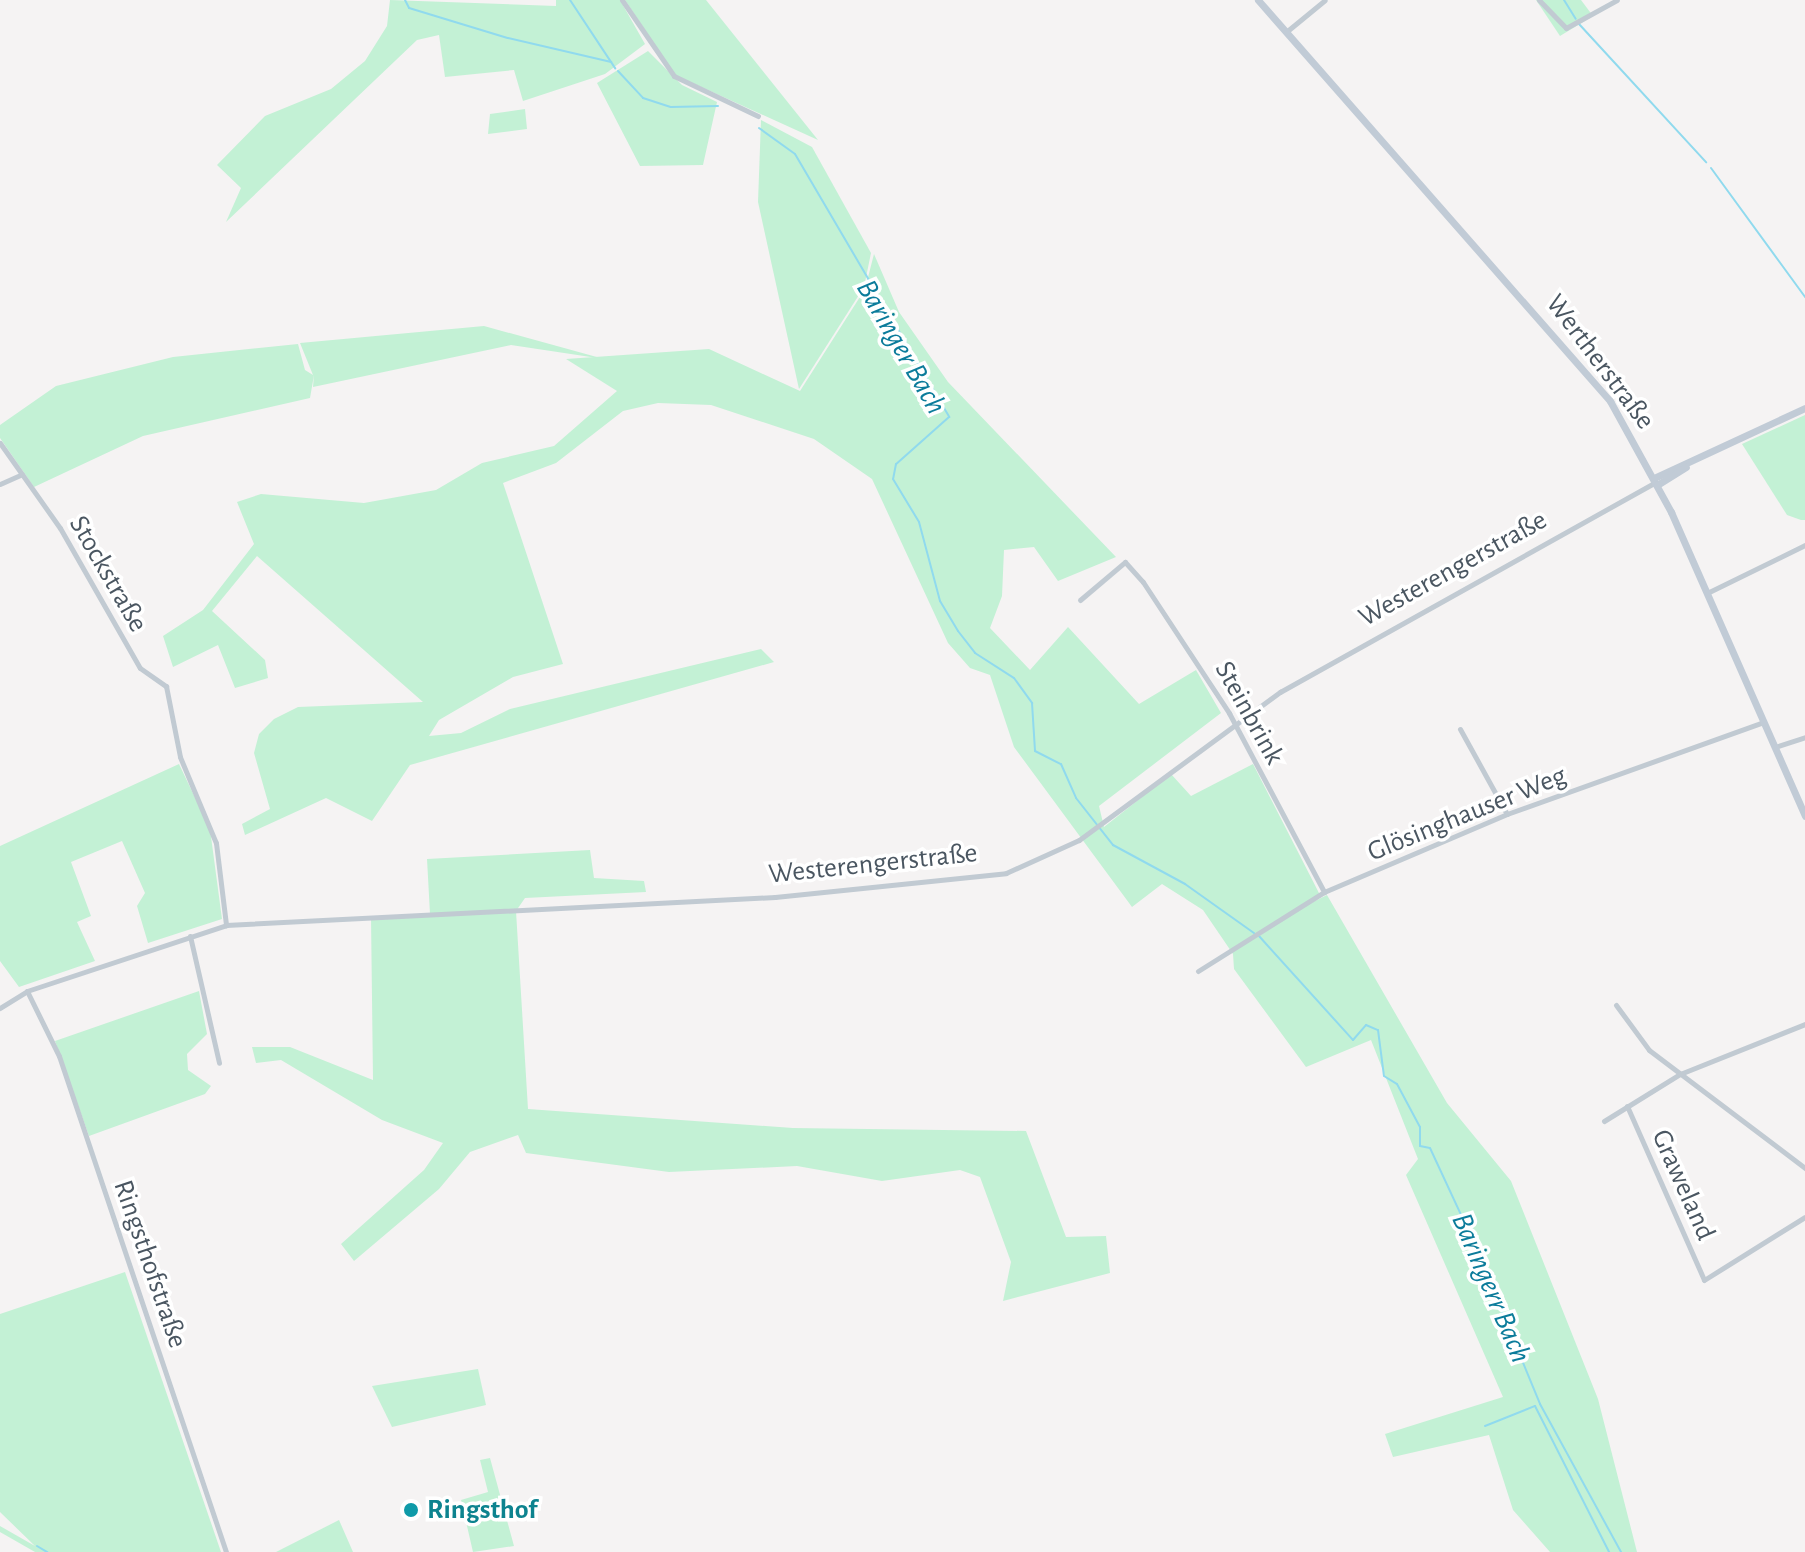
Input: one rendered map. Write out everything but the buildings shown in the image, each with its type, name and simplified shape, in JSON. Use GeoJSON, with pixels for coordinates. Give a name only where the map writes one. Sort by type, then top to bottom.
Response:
{"type":"FeatureCollection","features":[{"type":"Feature","properties":{"kind":"main road","name":"Wertherstraße"},"geometry":{"type":"LineString","coordinates":[[1258,0],[1576,356],[1656,481],[1805,816]]}},
{"type":"Feature","properties":{"kind":"main road","name":"Westerengerstraße"},"geometry":{"type":"LineString","coordinates":[[1656,481],[1805,408]]}},
{"type":"Feature","properties":{"kind":"street"},"geometry":{"type":"LineString","coordinates":[[622,0],[674,76],[758,116]]}},
{"type":"Feature","properties":{"kind":"street"},"geometry":{"type":"LineString","coordinates":[[1285,32],[1325,0]]}},
{"type":"Feature","properties":{"kind":"street"},"geometry":{"type":"LineString","coordinates":[[1539,0],[1558,27],[1617,0]]}},
{"type":"Feature","properties":{"kind":"street","name":"Stockstraße"},"geometry":{"type":"LineString","coordinates":[[0,443],[140,668],[166,686],[180,757],[219,851],[226,925]]}},
{"type":"Feature","properties":{"kind":"street"},"geometry":{"type":"LineString","coordinates":[[0,484],[22,474]]}},
{"type":"Feature","properties":{"kind":"street","name":"Westerengerstraße"},"geometry":{"type":"LineString","coordinates":[[0,1008],[27,991],[226,925],[775,897],[1006,873],[1096,827],[1234,722],[1656,481]]}},
{"type":"Feature","properties":{"kind":"street"},"geometry":{"type":"LineString","coordinates":[[1707,593],[1805,545]]}},
{"type":"Feature","properties":{"kind":"street","name":"Steinbrink"},"geometry":{"type":"LineString","coordinates":[[1080,600],[1125,562],[1234,722],[1324,892]]}},
{"type":"Feature","properties":{"kind":"street","name":"Glösinghauser Weg"},"geometry":{"type":"LineString","coordinates":[[1198,971],[1324,892],[1507,814],[1764,722]]}},
{"type":"Feature","properties":{"kind":"street"},"geometry":{"type":"LineString","coordinates":[[1460,729],[1507,814]]}},
{"type":"Feature","properties":{"kind":"street"},"geometry":{"type":"LineString","coordinates":[[1775,747],[1805,737]]}},
{"type":"Feature","properties":{"kind":"street"},"geometry":{"type":"LineString","coordinates":[[190,935],[219,1063]]}},
{"type":"Feature","properties":{"kind":"street","name":"Ringsthofstraße"},"geometry":{"type":"LineString","coordinates":[[27,991],[59,1056],[226,1552]]}},
{"type":"Feature","properties":{"kind":"street"},"geometry":{"type":"LineString","coordinates":[[1616,1005],[1649,1050],[1805,1168]]}},
{"type":"Feature","properties":{"kind":"street"},"geometry":{"type":"LineString","coordinates":[[1604,1121],[1680,1074],[1805,1024]]}},
{"type":"Feature","properties":{"kind":"street","name":"Graweland"},"geometry":{"type":"LineString","coordinates":[[1627,1106],[1704,1280],[1805,1217]]}},
{"type":"Feature","properties":{"kind":"green space"},"geometry":{"type":"Polygon","coordinates":[[[390,0],[556,6],[556,0],[620,0],[645,44],[605,74],[523,101],[514,70],[445,77],[439,35],[417,40],[226,222],[241,188],[217,165],[265,116],[331,89],[365,61],[387,26],[390,0]]]}},
{"type":"Feature","properties":{"kind":"green space"},"geometry":{"type":"Polygon","coordinates":[[[625,0],[706,0],[818,140],[675,75],[625,0]]]}},
{"type":"Feature","properties":{"kind":"green space"},"geometry":{"type":"Polygon","coordinates":[[[1536,0],[1581,0],[1593,16],[1560,36],[1536,0]]]}},
{"type":"Feature","properties":{"kind":"green space"},"geometry":{"type":"Polygon","coordinates":[[[648,51],[682,85],[717,102],[703,165],[640,166],[597,83],[648,51]]]}},
{"type":"Feature","properties":{"kind":"green space"},"geometry":{"type":"Polygon","coordinates":[[[525,109],[527,129],[488,134],[490,114],[525,109]]]}},
{"type":"Feature","properties":{"kind":"green space"},"geometry":{"type":"Polygon","coordinates":[[[761,120],[812,147],[871,253],[864,287],[799,389],[758,202],[761,120]]]}},
{"type":"Feature","properties":{"kind":"green space"},"geometry":{"type":"Polygon","coordinates":[[[874,254],[899,312],[948,382],[1116,557],[1058,581],[1034,547],[1004,550],[1002,596],[990,628],[1030,670],[1068,627],[1139,704],[1196,670],[1221,713],[1099,806],[1104,827],[1171,774],[1191,796],[1253,764],[1320,895],[1293,912],[1327,895],[1447,1103],[1511,1181],[1598,1399],[1637,1552],[1550,1552],[1513,1510],[1489,1435],[1393,1457],[1385,1434],[1503,1397],[1406,1175],[1418,1159],[1371,1040],[1306,1067],[1234,969],[1233,954],[1203,910],[1162,884],[1132,907],[1014,747],[990,675],[970,668],[948,643],[872,479],[814,439],[711,405],[658,403],[623,411],[556,463],[503,483],[563,664],[513,677],[439,720],[429,736],[461,733],[510,709],[761,649],[774,662],[410,765],[372,821],[326,798],[245,835],[242,824],[270,809],[254,753],[259,734],[274,719],[298,707],[423,702],[257,556],[212,611],[265,660],[268,678],[235,688],[218,645],[173,667],[163,636],[203,610],[254,544],[237,502],[261,494],[364,503],[436,490],[482,463],[554,446],[617,391],[566,359],[709,349],[800,391],[865,289],[874,254]]]}},
{"type":"Feature","properties":{"kind":"green space"},"geometry":{"type":"Polygon","coordinates":[[[484,326],[604,359],[511,345],[313,387],[314,375],[310,398],[143,436],[34,487],[0,438],[0,425],[56,386],[173,357],[298,344],[305,370],[313,375],[300,343],[484,326]]]}},
{"type":"Feature","properties":{"kind":"green space"},"geometry":{"type":"Polygon","coordinates":[[[1805,415],[1805,520],[1801,520],[1787,515],[1742,444],[1805,415]]]}},
{"type":"Feature","properties":{"kind":"green space"},"geometry":{"type":"Polygon","coordinates":[[[179,764],[210,829],[222,919],[148,943],[137,906],[145,893],[122,841],[71,862],[91,916],[77,922],[95,961],[19,987],[0,961],[0,846],[179,764]]]}},
{"type":"Feature","properties":{"kind":"green space"},"geometry":{"type":"Polygon","coordinates":[[[590,850],[594,878],[644,881],[646,892],[525,898],[516,911],[528,1109],[793,1128],[1026,1131],[1066,1237],[1106,1236],[1110,1273],[1003,1301],[1011,1262],[980,1177],[960,1170],[882,1181],[797,1166],[669,1172],[526,1153],[518,1135],[470,1152],[439,1189],[354,1261],[341,1244],[424,1170],[443,1143],[382,1120],[281,1060],[256,1063],[252,1047],[290,1047],[373,1080],[371,917],[430,914],[427,859],[590,850]]]}},
{"type":"Feature","properties":{"kind":"green space"},"geometry":{"type":"Polygon","coordinates":[[[199,991],[207,1034],[187,1054],[188,1070],[211,1086],[205,1094],[89,1136],[55,1041],[199,991]]]}},
{"type":"Feature","properties":{"kind":"green space"},"geometry":{"type":"Polygon","coordinates":[[[125,1272],[221,1552],[35,1552],[0,1532],[0,1526],[35,1546],[0,1512],[0,1314],[125,1272]]]}},
{"type":"Feature","properties":{"kind":"green space"},"geometry":{"type":"Polygon","coordinates":[[[478,1369],[486,1405],[392,1427],[372,1386],[478,1369]]]}},
{"type":"Feature","properties":{"kind":"green space"},"geometry":{"type":"Polygon","coordinates":[[[490,1458],[514,1546],[473,1552],[461,1500],[488,1492],[480,1460],[490,1458]]]}},
{"type":"Feature","properties":{"kind":"green space"},"geometry":{"type":"Polygon","coordinates":[[[339,1520],[353,1552],[276,1552],[339,1520]]]}},
{"type":"Feature","properties":{"kind":"waterway"},"geometry":{"type":"LineString","coordinates":[[405,0],[409,8],[508,38],[611,62]]}},
{"type":"Feature","properties":{"kind":"waterway","name":"Baringer Bach"},"geometry":{"type":"LineString","coordinates":[[570,0],[615,68]]}},
{"type":"Feature","properties":{"kind":"waterway"},"geometry":{"type":"LineString","coordinates":[[1564,0],[1576,19]]}},
{"type":"Feature","properties":{"kind":"waterway"},"geometry":{"type":"LineString","coordinates":[[1579,24],[1706,162]]}},
{"type":"Feature","properties":{"kind":"waterway","name":"Baringer Bach"},"geometry":{"type":"LineString","coordinates":[[618,71],[643,98],[671,107],[718,106]]}},
{"type":"Feature","properties":{"kind":"waterway","name":"Baringer Bach"},"geometry":{"type":"LineString","coordinates":[[759,128],[795,154],[949,417],[896,464],[893,479],[919,522],[940,601],[958,631],[975,653],[1014,678],[1032,703],[1035,751],[1061,764],[1076,798],[1113,845],[1185,884],[1254,933]]}},
{"type":"Feature","properties":{"kind":"waterway"},"geometry":{"type":"LineString","coordinates":[[1711,168],[1805,297]]}},
{"type":"Feature","properties":{"kind":"waterway","name":"Baringerr Bach"},"geometry":{"type":"LineString","coordinates":[[1259,936],[1353,1040],[1366,1025],[1378,1030],[1384,1076],[1397,1084],[1420,1127],[1420,1146],[1430,1148],[1470,1234],[1540,1404],[1621,1552]]}},
{"type":"Feature","properties":{"kind":"waterway"},"geometry":{"type":"LineString","coordinates":[[1485,1426],[1535,1406],[1609,1552]]}},
{"type":"Feature","properties":{"kind":"waterway"},"geometry":{"type":"LineString","coordinates":[[37,1546],[47,1552]]}},
{"type":"Feature","properties":{"kind":"place","name":"Ringsthof"},"geometry":{"type":"Point","coordinates":[411,1510]}}]}
